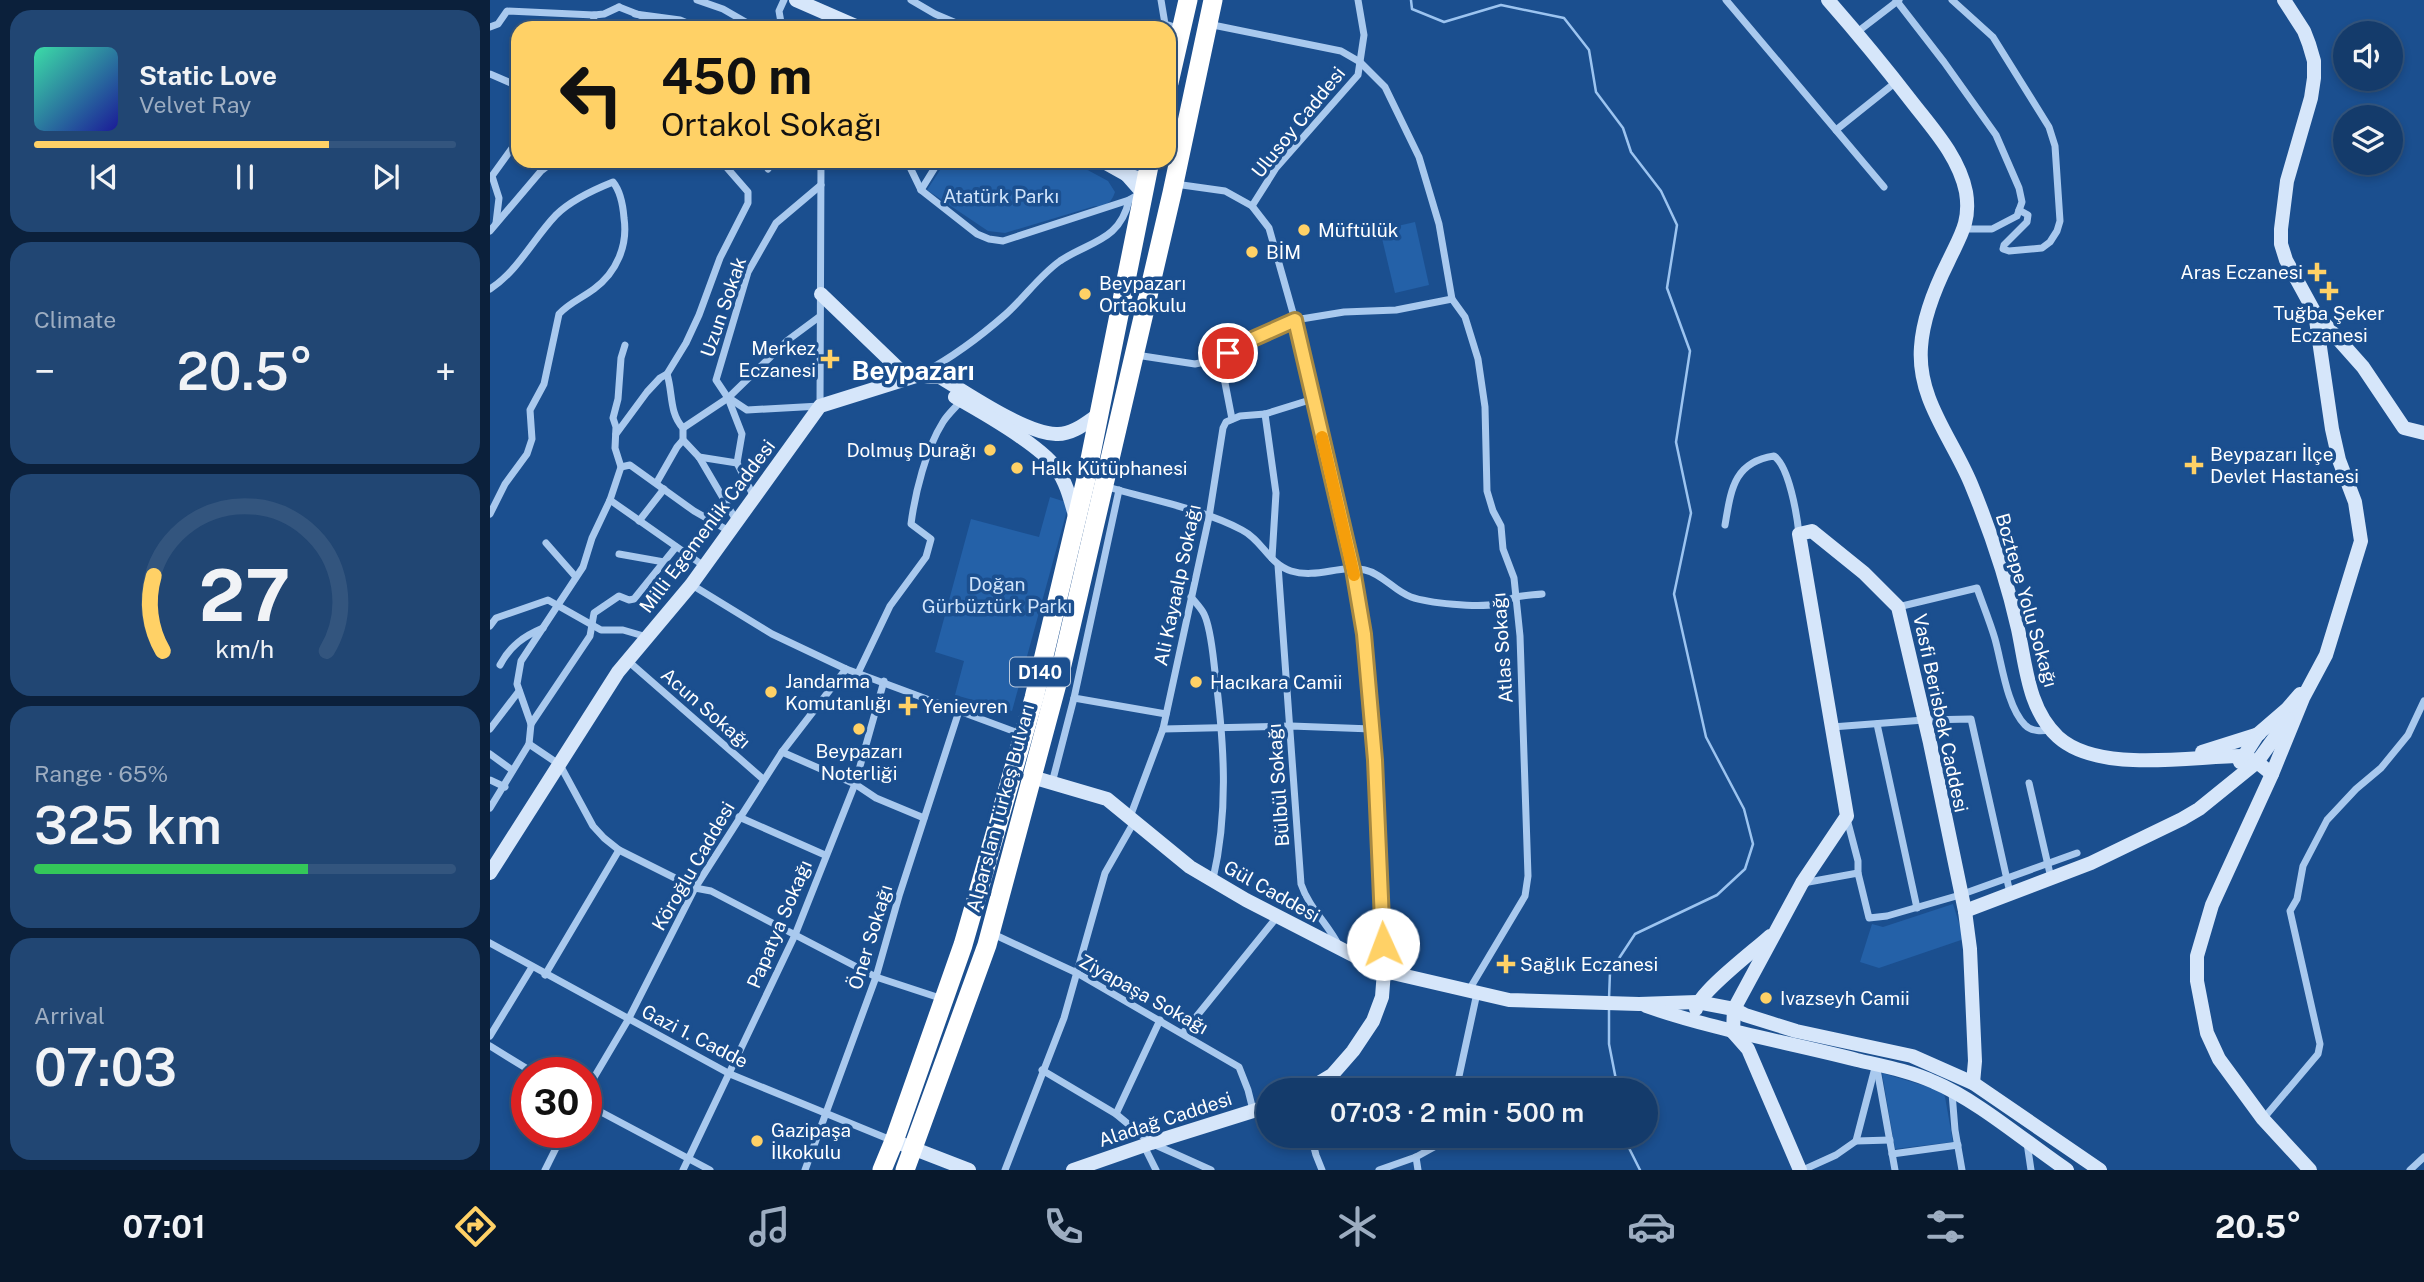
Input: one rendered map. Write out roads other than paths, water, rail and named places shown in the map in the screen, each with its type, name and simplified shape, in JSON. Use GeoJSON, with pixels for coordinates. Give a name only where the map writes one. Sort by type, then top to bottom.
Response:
{"type":"FeatureCollection","features":[{"type":"Feature","properties":{"kind":"highway"},"geometry":{"type":"LineString","coordinates":[[1176,52],[1188,0]]}},
{"type":"Feature","properties":{"kind":"highway","name":"Alparslan Türkeş Bulvarı"},"geometry":{"type":"LineString","coordinates":[[882,1170],[963,945],[1032,738],[1061,669],[1112,488],[1134,354],[1213,0]]}},
{"type":"Feature","properties":{"kind":"highway"},"geometry":{"type":"LineString","coordinates":[[1160,173],[1168,177],[1172,191],[1161,205],[1153,205],[1146,200],[1139,182],[1160,173]]}},
{"type":"Feature","properties":{"kind":"highway","name":"Alparslan Türkeş Bulvarı"},"geometry":{"type":"LineString","coordinates":[[905,1170],[990,933],[1032,777],[1032,738],[1099,414],[1139,182]]}},
{"type":"Feature","properties":{"kind":"street"},"geometry":{"type":"LineString","coordinates":[[696,0],[723,9],[744,21]]}},
{"type":"Feature","properties":{"kind":"street"},"geometry":{"type":"LineString","coordinates":[[781,21],[779,11],[784,0]]}},
{"type":"Feature","properties":{"kind":"street"},"geometry":{"type":"LineString","coordinates":[[911,0],[952,21]]}},
{"type":"Feature","properties":{"kind":"street"},"geometry":{"type":"LineString","coordinates":[[1161,0],[1164,21]]}},
{"type":"Feature","properties":{"kind":"street"},"geometry":{"type":"LineString","coordinates":[[1208,24],[1341,51],[1360,62],[1364,35],[1358,0]]}},
{"type":"Feature","properties":{"kind":"street"},"geometry":{"type":"LineString","coordinates":[[1726,0],[1884,187]]}},
{"type":"Feature","properties":{"kind":"street"},"geometry":{"type":"LineString","coordinates":[[1828,0],[1945,144],[1960,172],[1968,209],[1965,229],[1992,229],[2017,216],[2022,202],[2019,188],[1996,135],[1897,1],[1856,33]]}},
{"type":"Feature","properties":{"kind":"street"},"geometry":{"type":"LineString","coordinates":[[1952,0],[1993,37],[2049,127],[2055,146],[2060,221],[2050,242],[2042,248],[2029,250],[2003,249],[2027,222],[2028,215],[2019,210]]}},
{"type":"Feature","properties":{"kind":"street"},"geometry":{"type":"LineString","coordinates":[[2284,0],[2304,31],[2314,61],[2312,98],[2287,181],[2281,229],[2281,244],[2286,260],[2315,313],[2363,368],[2403,428],[2424,433]]}},
{"type":"Feature","properties":{"kind":"street"},"geometry":{"type":"LineString","coordinates":[[800,1],[844,21]]}},
{"type":"Feature","properties":{"kind":"street"},"geometry":{"type":"LineString","coordinates":[[490,27],[498,24],[507,11],[594,15],[618,4],[654,21]]}},
{"type":"Feature","properties":{"kind":"street"},"geometry":{"type":"LineString","coordinates":[[635,14],[682,21]]}},
{"type":"Feature","properties":{"kind":"street"},"geometry":{"type":"LineString","coordinates":[[594,15],[594,21]]}},
{"type":"Feature","properties":{"kind":"street"},"geometry":{"type":"LineString","coordinates":[[1176,28],[1181,30]]}},
{"type":"Feature","properties":{"kind":"street","name":"Ulusoy Caddesi"},"geometry":{"type":"LineString","coordinates":[[1252,206],[1276,168],[1358,75],[1360,62]]}},
{"type":"Feature","properties":{"kind":"street","name":"Ulusoy Caddesi"},"geometry":{"type":"LineString","coordinates":[[1360,62],[1385,87],[1419,157],[1438,224],[1452,299]]}},
{"type":"Feature","properties":{"kind":"street"},"geometry":{"type":"LineString","coordinates":[[490,75],[511,83]]}},
{"type":"Feature","properties":{"kind":"street"},"geometry":{"type":"LineString","coordinates":[[1836,130],[1896,82]]}},
{"type":"Feature","properties":{"kind":"street"},"geometry":{"type":"LineString","coordinates":[[496,223],[499,198],[492,176],[511,150]]}},
{"type":"Feature","properties":{"kind":"street"},"geometry":{"type":"LineString","coordinates":[[490,231],[545,168]]}},
{"type":"Feature","properties":{"kind":"street"},"geometry":{"type":"LineString","coordinates":[[616,434],[648,392],[667,374],[699,315],[720,258],[748,203],[748,192],[727,168]]}},
{"type":"Feature","properties":{"kind":"street"},"geometry":{"type":"LineString","coordinates":[[820,406],[821,168]]}},
{"type":"Feature","properties":{"kind":"street"},"geometry":{"type":"LineString","coordinates":[[910,168],[921,190],[978,234],[1003,241],[1139,182]]}},
{"type":"Feature","properties":{"kind":"street"},"geometry":{"type":"LineString","coordinates":[[921,190],[935,168]]}},
{"type":"Feature","properties":{"kind":"street"},"geometry":{"type":"LineString","coordinates":[[1114,168],[1139,182]]}},
{"type":"Feature","properties":{"kind":"street"},"geometry":{"type":"LineString","coordinates":[[490,289],[507,277],[567,205],[613,182],[622,203],[626,244],[606,280],[566,306],[559,314],[544,384],[530,410],[532,439],[527,454],[505,484],[490,514]]}},
{"type":"Feature","properties":{"kind":"street"},"geometry":{"type":"LineString","coordinates":[[728,398],[747,410],[820,406],[924,376],[1007,313],[1060,261],[1100,241],[1125,217],[1139,182]]}},
{"type":"Feature","properties":{"kind":"street","name":"Uzun Sokak"},"geometry":{"type":"LineString","coordinates":[[737,463],[742,434],[728,398],[716,380],[748,272],[776,223],[821,185]]}},
{"type":"Feature","properties":{"kind":"street"},"geometry":{"type":"LineString","coordinates":[[1172,191],[1225,191],[1252,206],[1269,228],[1295,320],[1353,569],[1364,634],[1372,729],[1384,971],[1382,997],[1373,1021],[1360,1041],[1327,1078]]}},
{"type":"Feature","properties":{"kind":"street","name":"Boztepe Yolu Sokağı"},"geometry":{"type":"LineString","coordinates":[[1965,229],[1948,262],[1925,319],[1921,347],[1924,389],[1980,505],[2013,609],[2028,685],[2045,720],[2053,730],[2065,742],[2090,754],[2136,761],[2187,758]]}},
{"type":"Feature","properties":{"kind":"street"},"geometry":{"type":"LineString","coordinates":[[821,294],[901,371],[940,377],[1035,431],[1058,435],[1078,429],[1099,414]]}},
{"type":"Feature","properties":{"kind":"street"},"geometry":{"type":"LineString","coordinates":[[1134,354],[1195,364],[1220,357],[1295,320],[1344,312],[1396,310],[1452,299]]}},
{"type":"Feature","properties":{"kind":"street","name":"Atlas Sokağı"},"geometry":{"type":"LineString","coordinates":[[1452,299],[1465,317],[1478,359],[1485,407],[1487,491],[1501,526],[1503,549],[1514,578],[1520,636],[1528,876],[1525,897],[1473,992],[1458,1078]]}},
{"type":"Feature","properties":{"kind":"street"},"geometry":{"type":"LineString","coordinates":[[1725,525],[1728,503],[1739,473],[1751,464],[1774,456],[1779,459],[1795,509],[1847,816],[1869,918],[1917,908],[2007,878],[2091,863],[2162,830],[2199,809],[2217,795],[2250,759],[2273,740],[2315,677],[2334,633],[2342,598],[2361,541],[2355,502],[2339,460],[2332,429],[2315,313]]}},
{"type":"Feature","properties":{"kind":"street"},"geometry":{"type":"LineString","coordinates":[[683,428],[728,398],[788,340],[819,317]]}},
{"type":"Feature","properties":{"kind":"street"},"geometry":{"type":"LineString","coordinates":[[490,808],[529,744],[530,724],[517,678],[522,661],[583,567],[621,467],[615,448],[613,418],[625,345]]}},
{"type":"Feature","properties":{"kind":"street"},"geometry":{"type":"LineString","coordinates":[[1220,357],[1232,419],[1265,414],[1313,400]]}},
{"type":"Feature","properties":{"kind":"street"},"geometry":{"type":"LineString","coordinates":[[657,482],[683,440],[683,428],[673,413],[667,374]]}},
{"type":"Feature","properties":{"kind":"street"},"geometry":{"type":"LineString","coordinates":[[924,376],[934,385],[1043,453],[1057,469],[1067,489],[1076,521]]}},
{"type":"Feature","properties":{"kind":"street"},"geometry":{"type":"LineString","coordinates":[[858,673],[890,606],[926,557],[931,539],[911,524],[913,507],[926,461],[943,422],[961,401]]}},
{"type":"Feature","properties":{"kind":"street","name":"Milli Egemenlik Caddesi"},"geometry":{"type":"LineString","coordinates":[[490,873],[618,672],[691,585],[820,406]]}},
{"type":"Feature","properties":{"kind":"street"},"geometry":{"type":"LineString","coordinates":[[1265,414],[1276,494],[1272,558]]}},
{"type":"Feature","properties":{"kind":"street","name":"Ali Kayaalp Sokağı"},"geometry":{"type":"LineString","coordinates":[[1006,1170],[1042,1070],[1065,1018],[1105,873],[1132,820],[1163,729],[1209,517],[1223,428],[1226,422],[1232,419]]}},
{"type":"Feature","properties":{"kind":"street"},"geometry":{"type":"LineString","coordinates":[[683,440],[699,457],[733,526]]}},
{"type":"Feature","properties":{"kind":"street"},"geometry":{"type":"LineString","coordinates":[[699,457],[737,463],[754,496]]}},
{"type":"Feature","properties":{"kind":"street"},"geometry":{"type":"LineString","coordinates":[[621,467],[630,465],[664,489],[733,526]]}},
{"type":"Feature","properties":{"kind":"street"},"geometry":{"type":"LineString","coordinates":[[1052,783],[1074,698],[1112,488],[1180,506],[1252,535],[1278,565],[1304,573],[1365,570],[1382,577],[1410,597],[1477,606],[1542,594]]}},
{"type":"Feature","properties":{"kind":"street"},"geometry":{"type":"LineString","coordinates":[[639,521],[664,489]]}},
{"type":"Feature","properties":{"kind":"street"},"geometry":{"type":"LineString","coordinates":[[610,500],[705,566]]}},
{"type":"Feature","properties":{"kind":"street","name":"Vasfi Berisbek Caddesi"},"geometry":{"type":"LineString","coordinates":[[1799,534],[1812,531],[1864,573],[1898,607],[1965,911],[1970,950],[1975,1061],[1970,1082]]}},
{"type":"Feature","properties":{"kind":"street"},"geometry":{"type":"LineString","coordinates":[[545,543],[575,576]]}},
{"type":"Feature","properties":{"kind":"street"},"geometry":{"type":"LineString","coordinates":[[530,724],[590,636],[594,613],[619,596],[634,599],[676,547]]}},
{"type":"Feature","properties":{"kind":"street"},"geometry":{"type":"LineString","coordinates":[[619,554],[664,562]]}},
{"type":"Feature","properties":{"kind":"street","name":"Bülbül Sokağı"},"geometry":{"type":"LineString","coordinates":[[1278,565],[1301,884],[1314,912],[1333,935],[1341,950]]}},
{"type":"Feature","properties":{"kind":"street"},"geometry":{"type":"LineString","coordinates":[[691,585],[772,634],[846,669],[1032,738]]}},
{"type":"Feature","properties":{"kind":"street"},"geometry":{"type":"LineString","coordinates":[[1898,607],[1977,588],[1995,640],[2005,683],[2019,718],[2027,728],[2038,732],[2053,730]]}},
{"type":"Feature","properties":{"kind":"street"},"geometry":{"type":"LineString","coordinates":[[1191,597],[1204,614],[1223,729],[1224,810],[1221,844],[1212,880]]}},
{"type":"Feature","properties":{"kind":"street"},"geometry":{"type":"LineString","coordinates":[[490,626],[496,618],[548,600],[601,630],[623,630],[647,637]]}},
{"type":"Feature","properties":{"kind":"street"},"geometry":{"type":"LineString","coordinates":[[500,665],[506,654],[524,636],[543,628]]}},
{"type":"Feature","properties":{"kind":"street","name":"Acun Sokağı"},"geometry":{"type":"LineString","coordinates":[[628,661],[763,779]]}},
{"type":"Feature","properties":{"kind":"street","name":"Köroğlu Caddesi"},"geometry":{"type":"LineString","coordinates":[[602,1064],[628,1020],[695,887],[763,779],[846,669]]}},
{"type":"Feature","properties":{"kind":"street"},"geometry":{"type":"LineString","coordinates":[[2187,758],[2258,734],[2287,709],[2315,677]]}},
{"type":"Feature","properties":{"kind":"street","name":"Papatya Sokağı"},"geometry":{"type":"LineString","coordinates":[[683,1170],[795,935],[855,784],[884,681]]}},
{"type":"Feature","properties":{"kind":"street"},"geometry":{"type":"LineString","coordinates":[[490,729],[519,691]]}},
{"type":"Feature","properties":{"kind":"street"},"geometry":{"type":"LineString","coordinates":[[1074,698],[1166,714]]}},
{"type":"Feature","properties":{"kind":"street"},"geometry":{"type":"LineString","coordinates":[[2303,698],[2272,774],[2212,905],[2203,930],[2197,981],[2207,1033],[2219,1059],[2263,1119],[2310,1170]]}},
{"type":"Feature","properties":{"kind":"street"},"geometry":{"type":"LineString","coordinates":[[2263,1119],[2318,1054],[2320,1044],[2290,911],[2297,900],[2303,866],[2327,820],[2356,789],[2381,768],[2408,735],[2424,701]]}},
{"type":"Feature","properties":{"kind":"street","name":"Öner Sokağı"},"geometry":{"type":"LineString","coordinates":[[805,1170],[876,977],[959,711]]}},
{"type":"Feature","properties":{"kind":"street"},"geometry":{"type":"LineString","coordinates":[[1832,727],[1971,719],[2010,893]]}},
{"type":"Feature","properties":{"kind":"street"},"geometry":{"type":"LineString","coordinates":[[1877,724],[1917,908]]}},
{"type":"Feature","properties":{"kind":"street"},"geometry":{"type":"LineString","coordinates":[[1163,729],[1291,726],[1372,729]]}},
{"type":"Feature","properties":{"kind":"street"},"geometry":{"type":"LineString","coordinates":[[2258,734],[2273,740]]}},
{"type":"Feature","properties":{"kind":"street"},"geometry":{"type":"LineString","coordinates":[[2250,759],[2258,734]]}},
{"type":"Feature","properties":{"kind":"street"},"geometry":{"type":"LineString","coordinates":[[2272,774],[2275,753],[2273,740]]}},
{"type":"Feature","properties":{"kind":"street"},"geometry":{"type":"LineString","coordinates":[[529,744],[561,765],[593,826],[619,850],[695,887],[710,891],[876,977],[944,999]]}},
{"type":"Feature","properties":{"kind":"street"},"geometry":{"type":"LineString","coordinates":[[782,752],[924,818]]}},
{"type":"Feature","properties":{"kind":"street"},"geometry":{"type":"LineString","coordinates":[[490,754],[512,770]]}},
{"type":"Feature","properties":{"kind":"street"},"geometry":{"type":"LineString","coordinates":[[2187,758],[2250,759],[2272,774]]}},
{"type":"Feature","properties":{"kind":"street","name":"Gül Caddesi"},"geometry":{"type":"LineString","coordinates":[[1032,777],[1107,799],[1190,867],[1245,900],[1384,971],[1509,1000],[1639,1004],[1697,1002],[1734,1009],[1796,1031],[1912,1056],[1970,1082],[2100,1170]]}},
{"type":"Feature","properties":{"kind":"street"},"geometry":{"type":"LineString","coordinates":[[490,780],[505,787]]}},
{"type":"Feature","properties":{"kind":"street"},"geometry":{"type":"LineString","coordinates":[[2029,783],[2050,870]]}},
{"type":"Feature","properties":{"kind":"street"},"geometry":{"type":"LineString","coordinates":[[1847,816],[1802,883],[1774,932],[1734,1009],[1733,1032],[1748,1049],[1801,1170],[1836,1155],[1856,1141],[1890,1140]]}},
{"type":"Feature","properties":{"kind":"street"},"geometry":{"type":"LineString","coordinates":[[739,817],[825,855]]}},
{"type":"Feature","properties":{"kind":"street"},"geometry":{"type":"LineString","coordinates":[[545,975],[619,850]]}},
{"type":"Feature","properties":{"kind":"street"},"geometry":{"type":"LineString","coordinates":[[1965,911],[2010,893],[2077,853]]}},
{"type":"Feature","properties":{"kind":"street"},"geometry":{"type":"LineString","coordinates":[[1802,883],[1858,873]]}},
{"type":"Feature","properties":{"kind":"street"},"geometry":{"type":"LineString","coordinates":[[1182,1033],[1278,915]]}},
{"type":"Feature","properties":{"kind":"street"},"geometry":{"type":"LineString","coordinates":[[1693,1023],[1697,1002],[1774,932]]}},
{"type":"Feature","properties":{"kind":"street","name":"Ziyapaşa Sokağı"},"geometry":{"type":"LineString","coordinates":[[990,933],[1077,973],[1239,1067],[1253,1111]]}},
{"type":"Feature","properties":{"kind":"street","name":"Gazi 1. Cadde"},"geometry":{"type":"LineString","coordinates":[[490,943],[730,1074],[894,1141]]}},
{"type":"Feature","properties":{"kind":"street"},"geometry":{"type":"LineString","coordinates":[[490,1036],[531,967]]}},
{"type":"Feature","properties":{"kind":"street","name":"Gül Caddesi"},"geometry":{"type":"LineString","coordinates":[[1639,1004],[1693,1023],[1905,1072],[1952,1092],[2067,1170]]}},
{"type":"Feature","properties":{"kind":"street"},"geometry":{"type":"LineString","coordinates":[[1116,1114],[1160,1020]]}},
{"type":"Feature","properties":{"kind":"street"},"geometry":{"type":"LineString","coordinates":[[490,1046],[511,1059]]}},
{"type":"Feature","properties":{"kind":"street"},"geometry":{"type":"LineString","coordinates":[[1876,1064],[1895,1170]]}},
{"type":"Feature","properties":{"kind":"street"},"geometry":{"type":"LineString","coordinates":[[1856,1141],[1876,1064]]}},
{"type":"Feature","properties":{"kind":"street"},"geometry":{"type":"LineString","coordinates":[[1042,1070],[1116,1114],[1147,1144],[1186,1157],[1211,1170]]}},
{"type":"Feature","properties":{"kind":"street"},"geometry":{"type":"LineString","coordinates":[[1951,1073],[1962,1170]]}},
{"type":"Feature","properties":{"kind":"street"},"geometry":{"type":"LineString","coordinates":[[1952,1092],[1970,1082]]}},
{"type":"Feature","properties":{"kind":"street","name":"Aladağ Caddesi"},"geometry":{"type":"LineString","coordinates":[[1073,1170],[1256,1110]]}},
{"type":"Feature","properties":{"kind":"street"},"geometry":{"type":"LineString","coordinates":[[602,1113],[710,1170]]}},
{"type":"Feature","properties":{"kind":"street"},"geometry":{"type":"LineString","coordinates":[[894,1141],[969,1170]]}},
{"type":"Feature","properties":{"kind":"street"},"geometry":{"type":"LineString","coordinates":[[2027,1142],[2031,1170]]}},
{"type":"Feature","properties":{"kind":"street"},"geometry":{"type":"LineString","coordinates":[[1147,1144],[1156,1170]]}},
{"type":"Feature","properties":{"kind":"street"},"geometry":{"type":"LineString","coordinates":[[1892,1154],[1958,1145]]}},
{"type":"Feature","properties":{"kind":"street"},"geometry":{"type":"LineString","coordinates":[[545,1170],[556,1148]]}},
{"type":"Feature","properties":{"kind":"street"},"geometry":{"type":"LineString","coordinates":[[1314,1148],[1322,1170]]}},
{"type":"Feature","properties":{"kind":"street"},"geometry":{"type":"LineString","coordinates":[[1379,1170],[1432,1148]]}},
{"type":"Feature","properties":{"kind":"street"},"geometry":{"type":"LineString","coordinates":[[1416,1157],[1418,1170]]}},
{"type":"Feature","properties":{"kind":"street"},"geometry":{"type":"LineString","coordinates":[[2410,1170],[2424,1157]]}},
{"type":"Feature","properties":{"kind":"waterway"},"geometry":{"type":"LineString","coordinates":[[1411,0],[1412,9],[1444,22],[1501,5],[1564,18],[1589,50],[1596,92],[1623,128],[1631,152],[1661,191],[1677,225],[1667,288],[1690,351],[1676,442],[1691,513],[1674,594],[1706,737],[1744,809],[1753,844],[1745,869],[1717,895],[1635,934],[1610,972],[1609,999]]}},
{"type":"Feature","properties":{"kind":"waterway"},"geometry":{"type":"LineString","coordinates":[[1609,1009],[1609,1044],[1616,1078]]}},
{"type":"Feature","properties":{"kind":"waterway"},"geometry":{"type":"LineString","coordinates":[[1629,1148],[1640,1170]]}},
{"type":"Feature","properties":{"kind":"place","name":"Müftülük"},"geometry":{"type":"Point","coordinates":[1304,230]}},
{"type":"Feature","properties":{"kind":"place","name":"BİM"},"geometry":{"type":"Point","coordinates":[1252,252]}},
{"type":"Feature","properties":{"kind":"place","name":"Aras Eczanesi"},"geometry":{"type":"Point","coordinates":[2317,272]}},
{"type":"Feature","properties":{"kind":"place","name":"Tuğba Şeker Eczanesi"},"geometry":{"type":"Point","coordinates":[2329,291]}},
{"type":"Feature","properties":{"kind":"place","name":"Beypazarı Ortaokulu"},"geometry":{"type":"Point","coordinates":[1085,294]}},
{"type":"Feature","properties":{"kind":"place","name":"Merkez Eczanesi"},"geometry":{"type":"Point","coordinates":[830,359]}},
{"type":"Feature","properties":{"kind":"place","name":"Dolmuş Durağı"},"geometry":{"type":"Point","coordinates":[990,450]}},
{"type":"Feature","properties":{"kind":"place","name":"Beypazarı İlçe Devlet Hastanesi"},"geometry":{"type":"Point","coordinates":[2194,465]}},
{"type":"Feature","properties":{"kind":"place","name":"Halk Kütüphanesi"},"geometry":{"type":"Point","coordinates":[1017,468]}},
{"type":"Feature","properties":{"kind":"place","name":"Hacıkara Camii"},"geometry":{"type":"Point","coordinates":[1196,682]}},
{"type":"Feature","properties":{"kind":"place","name":"Jandarma Komutanlığı"},"geometry":{"type":"Point","coordinates":[771,692]}},
{"type":"Feature","properties":{"kind":"place","name":"Yenievren"},"geometry":{"type":"Point","coordinates":[908,706]}},
{"type":"Feature","properties":{"kind":"place","name":"Beypazarı Noterliği"},"geometry":{"type":"Point","coordinates":[859,729]}},
{"type":"Feature","properties":{"kind":"place","name":"Sağlık Eczanesi"},"geometry":{"type":"Point","coordinates":[1506,964]}},
{"type":"Feature","properties":{"kind":"place","name":"Ivazseyh Camii"},"geometry":{"type":"Point","coordinates":[1766,998]}},
{"type":"Feature","properties":{"kind":"place","name":"Gazipaşa İlkokulu"},"geometry":{"type":"Point","coordinates":[757,1141]}},
{"type":"Feature","properties":{"kind":"district","name":"Beypazarı"},"geometry":{"type":"Point","coordinates":[913,370]}},
{"type":"Feature","properties":{"kind":"park label","name":"Atatürk Parkı"},"geometry":{"type":"Point","coordinates":[1001,196]}},
{"type":"Feature","properties":{"kind":"park label","name":"Doğan Gürbüztürk Parkı"},"geometry":{"type":"Point","coordinates":[997,595]}}]}
